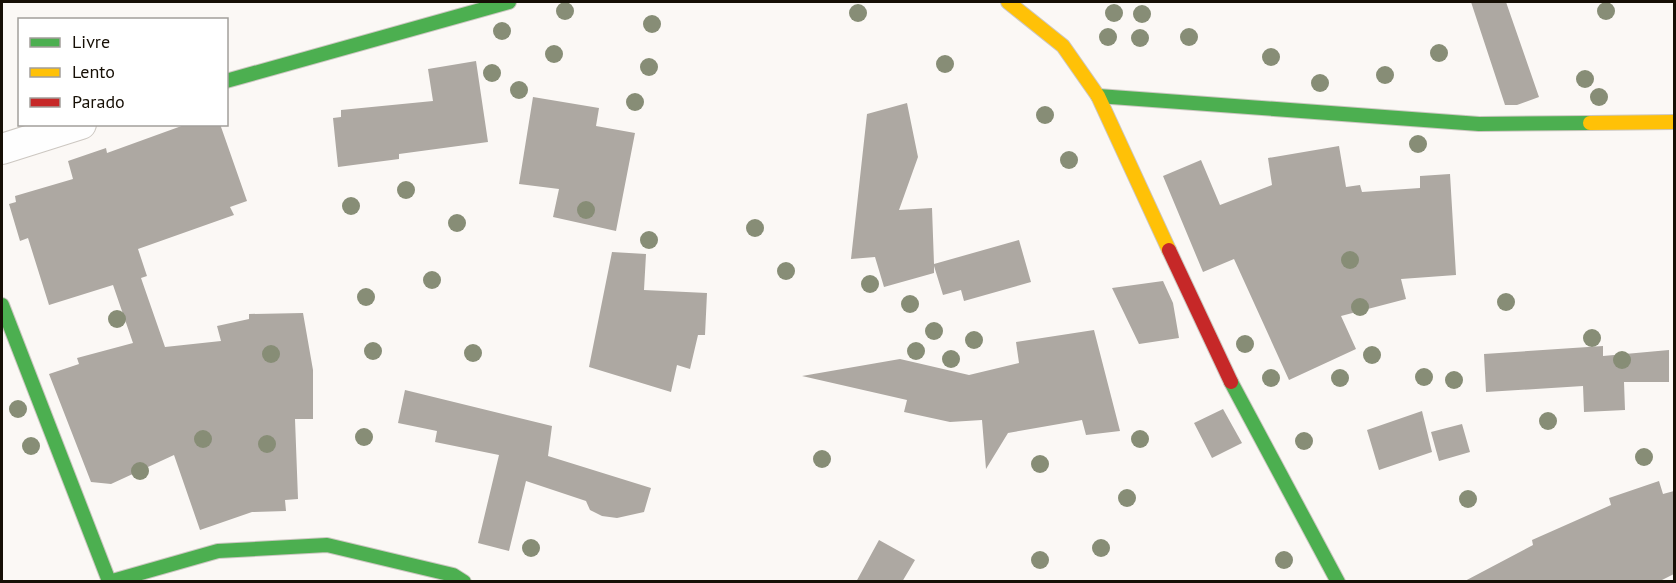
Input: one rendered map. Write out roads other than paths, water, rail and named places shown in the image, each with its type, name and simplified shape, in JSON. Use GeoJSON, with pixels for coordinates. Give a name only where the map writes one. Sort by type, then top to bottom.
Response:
{"type":"FeatureCollection","features":[{"type":"Feature","properties":{"kind":"street"},"geometry":{"type":"LineString","coordinates":[[228,80],[509,2]]}},
{"type":"Feature","properties":{"kind":"street"},"geometry":{"type":"LineString","coordinates":[[1008,2],[1063,46],[1098,96],[1235,391],[1338,582]]}},
{"type":"Feature","properties":{"kind":"street"},"geometry":{"type":"LineString","coordinates":[[1098,96],[1479,124],[1674,122]]}},
{"type":"Feature","properties":{"kind":"street"},"geometry":{"type":"LineString","coordinates":[[2,149],[75,126]]}},
{"type":"Feature","properties":{"kind":"street"},"geometry":{"type":"LineString","coordinates":[[2,305],[109,581],[218,551],[327,545],[453,575],[464,582]]}}]}
